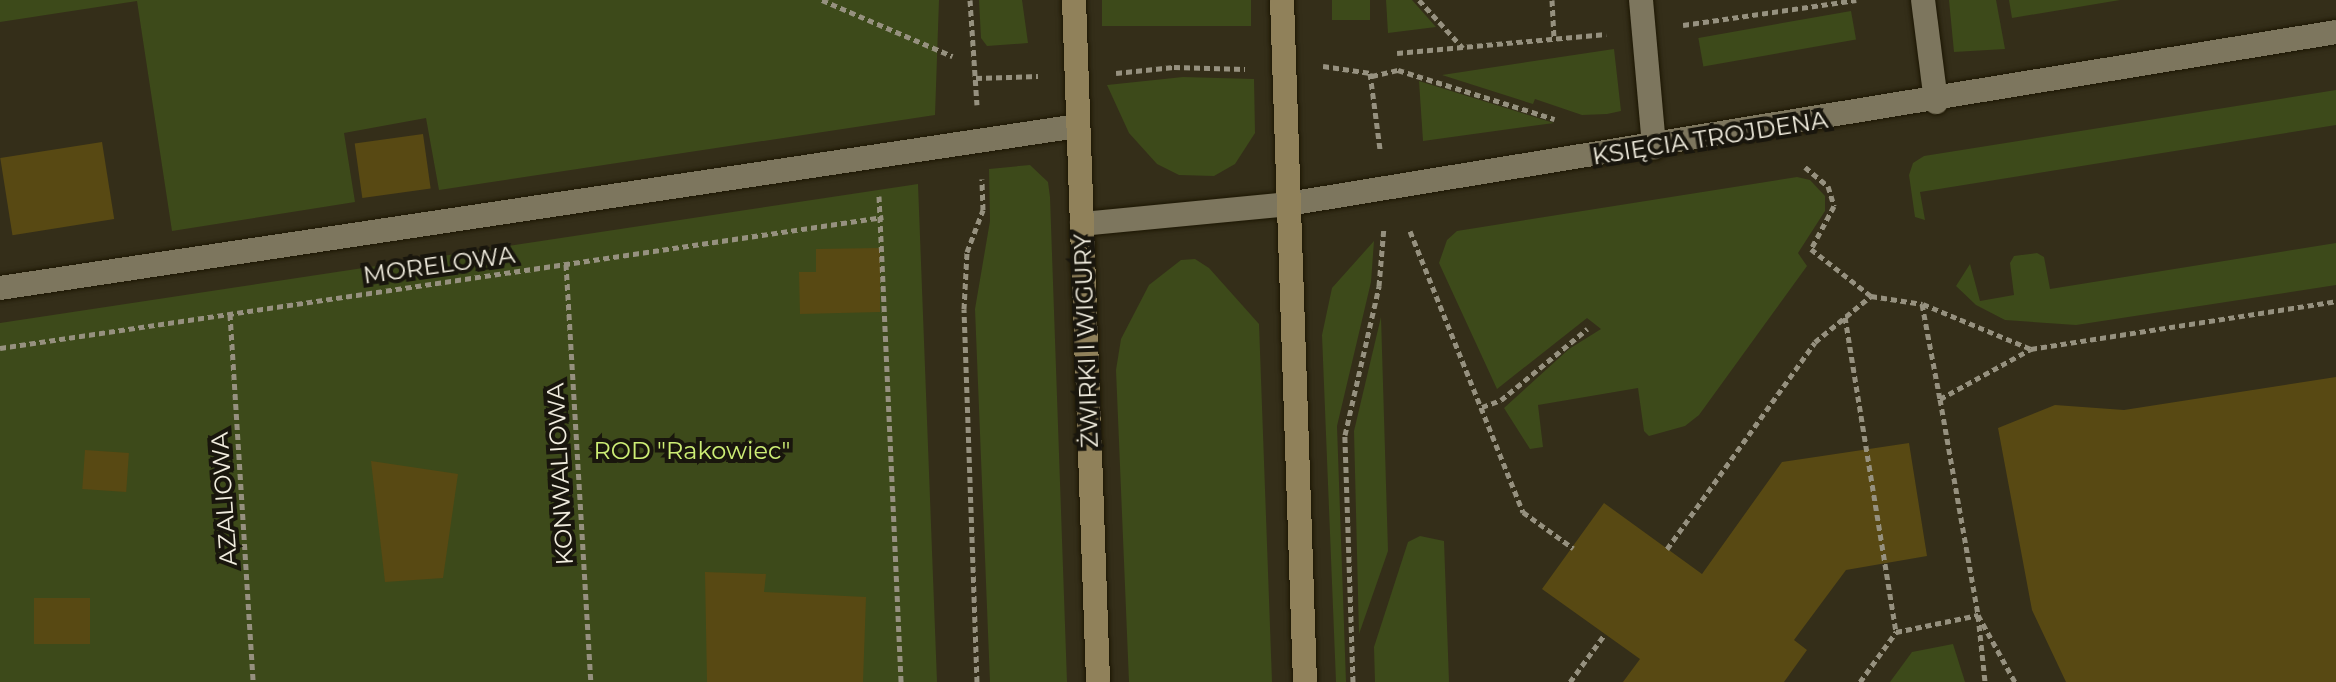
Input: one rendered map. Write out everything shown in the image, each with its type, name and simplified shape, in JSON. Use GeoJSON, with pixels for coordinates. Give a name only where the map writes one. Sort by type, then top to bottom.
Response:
{"type":"FeatureCollection","features":[{"type":"Feature","properties":{"kind":"main road","name":"ŻWIRKI I WIGURY"},"geometry":{"type":"LineString","coordinates":[[1074,0],[1098,682]]}},
{"type":"Feature","properties":{"kind":"main road"},"geometry":{"type":"LineString","coordinates":[[1282,0],[1305,682]]}},
{"type":"Feature","properties":{"kind":"street"},"geometry":{"type":"LineString","coordinates":[[1641,0],[1654,147]]}},
{"type":"Feature","properties":{"kind":"street"},"geometry":{"type":"LineString","coordinates":[[1923,0],[1936,102]]}},
{"type":"Feature","properties":{"kind":"street","name":"KSIĘCIA TROJDENA"},"geometry":{"type":"LineString","coordinates":[[1082,224],[1288,204],[1936,102],[2336,32]]}},
{"type":"Feature","properties":{"kind":"street"},"geometry":{"type":"LineString","coordinates":[[0,288],[1077,126]]}},
{"type":"Feature","properties":{"kind":"path"},"geometry":{"type":"LineString","coordinates":[[822,0],[952,56]]}},
{"type":"Feature","properties":{"kind":"path"},"geometry":{"type":"LineString","coordinates":[[970,0],[978,114]]}},
{"type":"Feature","properties":{"kind":"path"},"geometry":{"type":"LineString","coordinates":[[1419,0],[1463,48]]}},
{"type":"Feature","properties":{"kind":"path"},"geometry":{"type":"LineString","coordinates":[[1552,0],[1554,39]]}},
{"type":"Feature","properties":{"kind":"path"},"geometry":{"type":"LineString","coordinates":[[1333,66],[1359,68],[1372,76],[1398,70],[1564,123]]}},
{"type":"Feature","properties":{"kind":"path"},"geometry":{"type":"LineString","coordinates":[[1104,74],[1174,67],[1256,69]]}},
{"type":"Feature","properties":{"kind":"path"},"geometry":{"type":"LineString","coordinates":[[976,78],[1051,76]]}},
{"type":"Feature","properties":{"kind":"path"},"geometry":{"type":"LineString","coordinates":[[1372,76],[1380,136]]}},
{"type":"Feature","properties":{"kind":"path"},"geometry":{"type":"LineString","coordinates":[[1805,167],[1828,186],[1834,206],[1811,249],[1871,296],[1922,304],[2031,349]]}},
{"type":"Feature","properties":{"kind":"path"},"geometry":{"type":"LineString","coordinates":[[977,682],[964,309],[967,252],[983,210],[982,170]]}},
{"type":"Feature","properties":{"kind":"path"},"geometry":{"type":"LineString","coordinates":[[879,190],[883,217],[901,682]]}},
{"type":"Feature","properties":{"kind":"path","name":"MORELOWA"},"geometry":{"type":"LineString","coordinates":[[0,348],[883,217]]}},
{"type":"Feature","properties":{"kind":"path"},"geometry":{"type":"LineString","coordinates":[[1353,682],[1345,435],[1379,286],[1384,231]]}},
{"type":"Feature","properties":{"kind":"path"},"geometry":{"type":"LineString","coordinates":[[1410,231],[1523,512],[1573,548]]}},
{"type":"Feature","properties":{"kind":"path","name":"KONWALIOWA"},"geometry":{"type":"LineString","coordinates":[[566,264],[591,682]]}},
{"type":"Feature","properties":{"kind":"path"},"geometry":{"type":"LineString","coordinates":[[1667,549],[1815,342],[1871,296]]}},
{"type":"Feature","properties":{"kind":"path"},"geometry":{"type":"LineString","coordinates":[[1940,399],[2031,349],[2336,301]]}},
{"type":"Feature","properties":{"kind":"path"},"geometry":{"type":"LineString","coordinates":[[1922,304],[1978,615],[1985,682]]}},
{"type":"Feature","properties":{"kind":"path","name":"AZALIOWA"},"geometry":{"type":"LineString","coordinates":[[230,314],[253,682]]}},
{"type":"Feature","properties":{"kind":"path"},"geometry":{"type":"LineString","coordinates":[[1845,316],[1896,632]]}},
{"type":"Feature","properties":{"kind":"path"},"geometry":{"type":"LineString","coordinates":[[1482,407],[1501,400],[1587,329]]}},
{"type":"Feature","properties":{"kind":"path"},"geometry":{"type":"LineString","coordinates":[[1860,682],[1896,632],[1978,615]]}},
{"type":"Feature","properties":{"kind":"path"},"geometry":{"type":"LineString","coordinates":[[1978,615],[2015,682]]}},
{"type":"Feature","properties":{"kind":"path"},"geometry":{"type":"LineString","coordinates":[[1570,682],[1605,634]]}},
{"type":"Feature","properties":{"kind":"green space"},"geometry":{"type":"Polygon","coordinates":[[[0,0],[939,0],[935,115],[439,190],[426,118],[344,133],[355,202],[172,231],[137,1],[0,22],[0,0]]]}},
{"type":"Feature","properties":{"kind":"green space"},"geometry":{"type":"Polygon","coordinates":[[[979,0],[1022,0],[1028,43],[987,46],[981,38],[979,0]]]}},
{"type":"Feature","properties":{"kind":"green space"},"geometry":{"type":"Polygon","coordinates":[[[1102,0],[1251,0],[1251,26],[1102,26],[1102,0]]]}},
{"type":"Feature","properties":{"kind":"green space"},"geometry":{"type":"Polygon","coordinates":[[[1332,0],[1370,0],[1370,20],[1332,20],[1332,0]]]}},
{"type":"Feature","properties":{"kind":"green space"},"geometry":{"type":"Polygon","coordinates":[[[1386,0],[1412,0],[1436,27],[1388,33],[1386,0]]]}},
{"type":"Feature","properties":{"kind":"green space"},"geometry":{"type":"Polygon","coordinates":[[[1949,0],[1996,0],[2005,49],[1954,52],[1949,0]]]}},
{"type":"Feature","properties":{"kind":"green space"},"geometry":{"type":"Polygon","coordinates":[[[2009,0],[2120,0],[2012,18],[2009,0]]]}},
{"type":"Feature","properties":{"kind":"green space"},"geometry":{"type":"Polygon","coordinates":[[[1851,11],[1856,40],[1703,66],[1698,38],[1851,11]]]}},
{"type":"Feature","properties":{"kind":"green space"},"geometry":{"type":"Polygon","coordinates":[[[1614,49],[1621,111],[1607,114],[1582,115],[1535,99],[1533,104],[1442,75],[1614,49]]]}},
{"type":"Feature","properties":{"kind":"green space"},"geometry":{"type":"Polygon","coordinates":[[[1183,77],[1254,79],[1255,133],[1235,164],[1214,176],[1179,175],[1157,164],[1129,133],[1107,85],[1183,77]]]}},
{"type":"Feature","properties":{"kind":"green space"},"geometry":{"type":"Polygon","coordinates":[[[1419,81],[1554,123],[1423,141],[1419,81]]]}},
{"type":"Feature","properties":{"kind":"green space"},"geometry":{"type":"Polygon","coordinates":[[[2336,90],[2336,125],[1920,192],[1925,220],[1915,217],[1909,175],[1913,163],[1924,156],[2336,90]]]}},
{"type":"Feature","properties":{"kind":"green space"},"geometry":{"type":"Polygon","coordinates":[[[1030,165],[1048,182],[1050,197],[1067,682],[990,682],[975,309],[990,221],[989,169],[1030,165]]]}},
{"type":"Feature","properties":{"kind":"green space"},"geometry":{"type":"Polygon","coordinates":[[[1797,177],[1810,180],[1825,196],[1825,211],[1798,253],[1807,266],[1699,415],[1685,426],[1649,436],[1644,431],[1638,388],[1538,405],[1543,447],[1530,449],[1504,408],[1569,349],[1601,329],[1587,318],[1497,389],[1439,263],[1447,240],[1457,231],[1797,177]]]}},
{"type":"Feature","properties":{"kind":"green space","name":"ROD \"Rakowiec\""},"geometry":{"type":"Polygon","coordinates":[[[918,184],[937,682],[0,682],[0,323],[918,184]]]}},
{"type":"Feature","properties":{"kind":"green space"},"geometry":{"type":"Polygon","coordinates":[[[1374,241],[1371,282],[1337,426],[1346,682],[1336,682],[1322,335],[1332,288],[1374,241]]]}},
{"type":"Feature","properties":{"kind":"green space"},"geometry":{"type":"Polygon","coordinates":[[[2336,243],[2336,285],[2076,325],[2005,320],[1976,305],[1956,286],[1970,264],[1980,301],[2014,295],[2010,263],[2014,256],[2037,253],[2044,257],[2050,289],[2336,243]]]}},
{"type":"Feature","properties":{"kind":"green space"},"geometry":{"type":"Polygon","coordinates":[[[1195,259],[1209,268],[1259,324],[1272,682],[1129,682],[1116,370],[1121,339],[1149,285],[1181,260],[1195,259]]]}},
{"type":"Feature","properties":{"kind":"green space"},"geometry":{"type":"Polygon","coordinates":[[[1381,317],[1388,551],[1359,634],[1354,431],[1381,317]]]}},
{"type":"Feature","properties":{"kind":"green space"},"geometry":{"type":"Polygon","coordinates":[[[1420,536],[1444,541],[1449,682],[1375,682],[1374,647],[1408,542],[1420,536]]]}},
{"type":"Feature","properties":{"kind":"green space"},"geometry":{"type":"Polygon","coordinates":[[[1953,644],[1965,682],[1890,682],[1912,652],[1953,644]]]}},
{"type":"Feature","properties":{"kind":"building"},"geometry":{"type":"Polygon","coordinates":[[[423,134],[431,188],[362,198],[355,144],[423,134]]]}},
{"type":"Feature","properties":{"kind":"building"},"geometry":{"type":"Polygon","coordinates":[[[102,142],[114,219],[12,235],[0,158],[102,142]]]}},
{"type":"Feature","properties":{"kind":"building"},"geometry":{"type":"Polygon","coordinates":[[[880,248],[880,312],[800,314],[799,272],[816,272],[816,249],[880,248]]]}},
{"type":"Feature","properties":{"kind":"building"},"geometry":{"type":"Polygon","coordinates":[[[2336,377],[2336,682],[2066,682],[2032,610],[1998,428],[2055,405],[2124,410],[2336,377]]]}},
{"type":"Feature","properties":{"kind":"building"},"geometry":{"type":"Polygon","coordinates":[[[1909,443],[1927,556],[1846,570],[1794,640],[1807,650],[1784,682],[1623,682],[1640,659],[1542,589],[1604,503],[1702,574],[1782,462],[1909,443]]]}},
{"type":"Feature","properties":{"kind":"building"},"geometry":{"type":"Polygon","coordinates":[[[85,450],[129,453],[126,492],[82,489],[85,450]]]}},
{"type":"Feature","properties":{"kind":"building"},"geometry":{"type":"Polygon","coordinates":[[[371,461],[458,474],[443,578],[385,582],[371,461]]]}},
{"type":"Feature","properties":{"kind":"building"},"geometry":{"type":"Polygon","coordinates":[[[705,572],[766,574],[764,592],[866,597],[863,682],[707,682],[705,572]]]}},
{"type":"Feature","properties":{"kind":"building"},"geometry":{"type":"Polygon","coordinates":[[[34,598],[90,598],[90,644],[34,644],[34,598]]]}}]}
